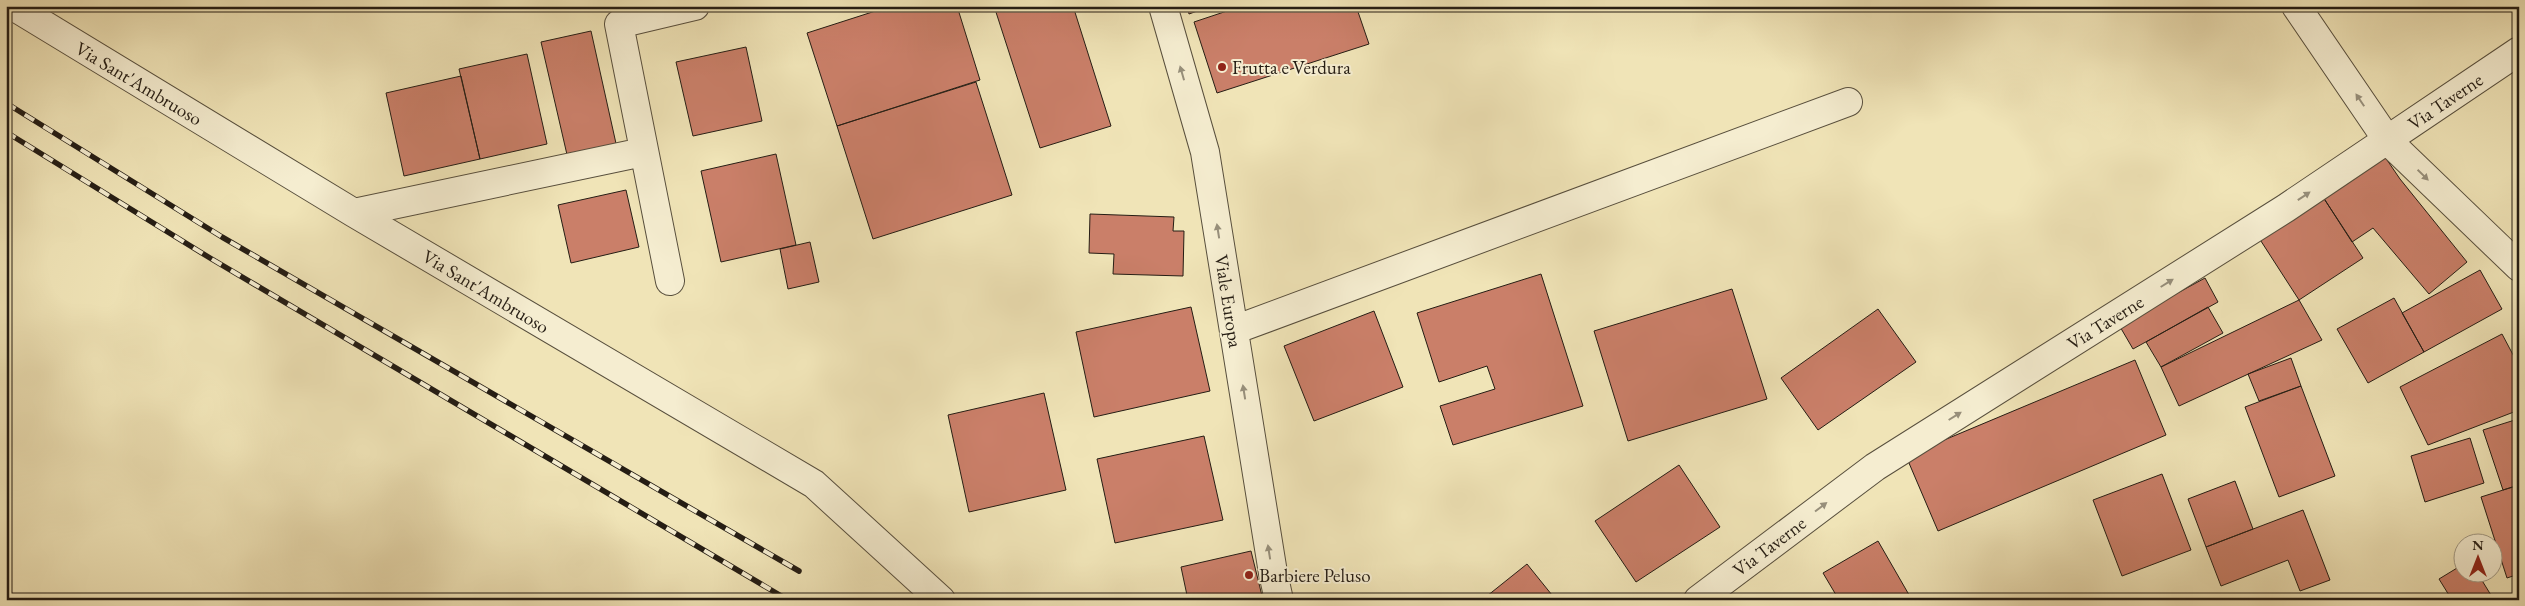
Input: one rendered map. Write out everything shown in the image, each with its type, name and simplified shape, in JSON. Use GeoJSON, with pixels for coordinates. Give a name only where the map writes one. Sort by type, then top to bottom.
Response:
{"type":"FeatureCollection","features":[{"type":"Feature","properties":{"kind":"street","name":"Via Sant'Ambruoso"},"geometry":{"type":"LineString","coordinates":[[13,6],[354,213],[814,484],[941,600]]}},
{"type":"Feature","properties":{"kind":"street"},"geometry":{"type":"LineString","coordinates":[[670,281],[619,24],[695,6]]}},
{"type":"Feature","properties":{"kind":"street","name":"Viale Europa"},"geometry":{"type":"LineString","coordinates":[[1163,6],[1205,152],[1273,573],[1280,600]]}},
{"type":"Feature","properties":{"kind":"street"},"geometry":{"type":"LineString","coordinates":[[2296,6],[2388,141],[2519,268]]}},
{"type":"Feature","properties":{"kind":"street","name":"Via Taverne"},"geometry":{"type":"LineString","coordinates":[[1698,600],[1875,467],[2278,213],[2388,141],[2519,51]]}},
{"type":"Feature","properties":{"kind":"street"},"geometry":{"type":"LineString","coordinates":[[1234,330],[1848,102]]}},
{"type":"Feature","properties":{"kind":"street"},"geometry":{"type":"LineString","coordinates":[[354,213],[643,152]]}},
{"type":"Feature","properties":{"kind":"building"},"geometry":{"type":"Polygon","coordinates":[[[891,6],[957,6],[980,80],[837,126],[807,33],[891,6]]]}},
{"type":"Feature","properties":{"kind":"building"},"geometry":{"type":"Polygon","coordinates":[[[994,6],[1073,6],[1111,126],[1040,148],[994,6]]]}},
{"type":"Feature","properties":{"kind":"building"},"geometry":{"type":"Polygon","coordinates":[[[1187,6],[1211,6],[1189,14],[1187,6]]]}},
{"type":"Feature","properties":{"kind":"building"},"geometry":{"type":"Polygon","coordinates":[[[1242,6],[1356,6],[1369,44],[1217,93],[1194,22],[1242,6]]]}},
{"type":"Feature","properties":{"kind":"building"},"geometry":{"type":"Polygon","coordinates":[[[591,31],[617,148],[568,159],[541,42],[591,31]]]}},
{"type":"Feature","properties":{"kind":"building"},"geometry":{"type":"Polygon","coordinates":[[[746,47],[762,121],[693,136],[676,62],[746,47]]]}},
{"type":"Feature","properties":{"kind":"building"},"geometry":{"type":"Polygon","coordinates":[[[527,54],[547,144],[480,159],[459,69],[527,54]]]}},
{"type":"Feature","properties":{"kind":"building"},"geometry":{"type":"Polygon","coordinates":[[[461,76],[480,159],[404,176],[386,93],[461,76]]]}},
{"type":"Feature","properties":{"kind":"building"},"geometry":{"type":"Polygon","coordinates":[[[976,82],[1012,195],[873,239],[837,126],[976,82]]]}},
{"type":"Feature","properties":{"kind":"building"},"geometry":{"type":"Polygon","coordinates":[[[776,154],[796,245],[721,262],[701,171],[776,154]]]}},
{"type":"Feature","properties":{"kind":"building"},"geometry":{"type":"Polygon","coordinates":[[[2385,157],[2400,179],[2467,262],[2429,294],[2373,228],[2352,242],[2323,197],[2385,157]]]}},
{"type":"Feature","properties":{"kind":"building"},"geometry":{"type":"Polygon","coordinates":[[[626,190],[639,247],[571,263],[558,205],[626,190]]]}},
{"type":"Feature","properties":{"kind":"building"},"geometry":{"type":"Polygon","coordinates":[[[2323,197],[2363,258],[2299,300],[2259,238],[2323,197]]]}},
{"type":"Feature","properties":{"kind":"building"},"geometry":{"type":"Polygon","coordinates":[[[1090,214],[1174,217],[1173,231],[1184,231],[1183,276],[1113,274],[1114,254],[1089,253],[1090,214]]]}},
{"type":"Feature","properties":{"kind":"building"},"geometry":{"type":"Polygon","coordinates":[[[810,242],[819,282],[788,289],[780,249],[810,242]]]}},
{"type":"Feature","properties":{"kind":"building"},"geometry":{"type":"Polygon","coordinates":[[[2480,270],[2502,309],[2424,352],[2402,313],[2480,270]]]}},
{"type":"Feature","properties":{"kind":"building"},"geometry":{"type":"Polygon","coordinates":[[[1541,274],[1583,406],[1453,445],[1440,406],[1495,389],[1487,366],[1439,382],[1417,313],[1541,274]]]}},
{"type":"Feature","properties":{"kind":"building"},"geometry":{"type":"Polygon","coordinates":[[[2205,278],[2218,302],[2133,349],[2119,325],[2205,278]]]}},
{"type":"Feature","properties":{"kind":"building"},"geometry":{"type":"Polygon","coordinates":[[[1732,289],[1767,399],[1628,441],[1594,331],[1732,289]]]}},
{"type":"Feature","properties":{"kind":"building"},"geometry":{"type":"Polygon","coordinates":[[[2394,298],[2424,352],[2368,383],[2337,329],[2394,298]]]}},
{"type":"Feature","properties":{"kind":"building"},"geometry":{"type":"Polygon","coordinates":[[[2299,300],[2322,340],[2179,406],[2161,367],[2299,300]]]}},
{"type":"Feature","properties":{"kind":"building"},"geometry":{"type":"Polygon","coordinates":[[[1191,307],[1210,391],[1094,417],[1076,332],[1191,307]]]}},
{"type":"Feature","properties":{"kind":"building"},"geometry":{"type":"Polygon","coordinates":[[[2208,307],[2223,333],[2161,367],[2146,342],[2208,307]]]}},
{"type":"Feature","properties":{"kind":"building"},"geometry":{"type":"Polygon","coordinates":[[[1878,309],[1916,362],[1818,430],[1781,378],[1878,309]]]}},
{"type":"Feature","properties":{"kind":"building"},"geometry":{"type":"Polygon","coordinates":[[[1374,311],[1403,387],[1314,421],[1284,346],[1374,311]]]}},
{"type":"Feature","properties":{"kind":"building"},"geometry":{"type":"Polygon","coordinates":[[[2502,334],[2519,366],[2519,410],[2428,445],[2400,387],[2502,334]]]}},
{"type":"Feature","properties":{"kind":"building"},"geometry":{"type":"Polygon","coordinates":[[[2291,358],[2301,386],[2259,401],[2248,374],[2291,358]]]}},
{"type":"Feature","properties":{"kind":"building"},"geometry":{"type":"Polygon","coordinates":[[[2135,360],[2166,435],[1938,531],[1906,456],[2135,360]]]}},
{"type":"Feature","properties":{"kind":"building"},"geometry":{"type":"Polygon","coordinates":[[[2301,386],[2335,476],[2279,497],[2245,407],[2301,386]]]}},
{"type":"Feature","properties":{"kind":"building"},"geometry":{"type":"Polygon","coordinates":[[[1044,393],[1066,490],[969,512],[948,415],[1044,393]]]}},
{"type":"Feature","properties":{"kind":"building"},"geometry":{"type":"Polygon","coordinates":[[[2518,419],[2519,485],[2503,490],[2483,430],[2518,419]]]}},
{"type":"Feature","properties":{"kind":"building"},"geometry":{"type":"Polygon","coordinates":[[[1204,436],[1223,520],[1115,543],[1097,459],[1204,436]]]}},
{"type":"Feature","properties":{"kind":"building"},"geometry":{"type":"Polygon","coordinates":[[[2470,438],[2484,483],[2425,502],[2411,456],[2470,438]]]}},
{"type":"Feature","properties":{"kind":"building"},"geometry":{"type":"Polygon","coordinates":[[[1679,465],[1720,527],[1636,582],[1595,521],[1679,465]]]}},
{"type":"Feature","properties":{"kind":"building"},"geometry":{"type":"Polygon","coordinates":[[[2162,474],[2191,550],[2122,576],[2093,500],[2162,474]]]}},
{"type":"Feature","properties":{"kind":"building"},"geometry":{"type":"Polygon","coordinates":[[[2235,481],[2253,529],[2206,547],[2188,499],[2235,481]]]}},
{"type":"Feature","properties":{"kind":"building"},"geometry":{"type":"Polygon","coordinates":[[[2519,485],[2519,574],[2507,578],[2502,562],[2502,534],[2493,534],[2481,497],[2519,485]]]}},
{"type":"Feature","properties":{"kind":"building"},"geometry":{"type":"Polygon","coordinates":[[[2303,510],[2330,580],[2300,591],[2288,560],[2221,586],[2206,547],[2303,510]]]}},
{"type":"Feature","properties":{"kind":"building"},"geometry":{"type":"Polygon","coordinates":[[[1878,541],[1912,600],[1839,600],[1823,573],[1878,541]]]}},
{"type":"Feature","properties":{"kind":"building"},"geometry":{"type":"Polygon","coordinates":[[[1251,551],[1263,600],[1188,600],[1181,567],[1251,551]]]}},
{"type":"Feature","properties":{"kind":"building"},"geometry":{"type":"Polygon","coordinates":[[[1527,564],[1556,600],[1482,600],[1527,564]]]}},
{"type":"Feature","properties":{"kind":"building"},"geometry":{"type":"Polygon","coordinates":[[[2452,571],[2452,584],[2484,584],[2494,600],[2452,600],[2439,579],[2452,571]]]}},
{"type":"Feature","properties":{"kind":"railway"},"geometry":{"type":"LineString","coordinates":[[6,103],[222,237],[799,571]]}},
{"type":"Feature","properties":{"kind":"railway"},"geometry":{"type":"LineString","coordinates":[[6,132],[210,258],[783,597]]}},
{"type":"Feature","properties":{"kind":"place","name":"Frutta e Verdura"},"geometry":{"type":"Point","coordinates":[1222,67]}},
{"type":"Feature","properties":{"kind":"place","name":"Barbiere Peluso"},"geometry":{"type":"Point","coordinates":[1249,575]}}]}
